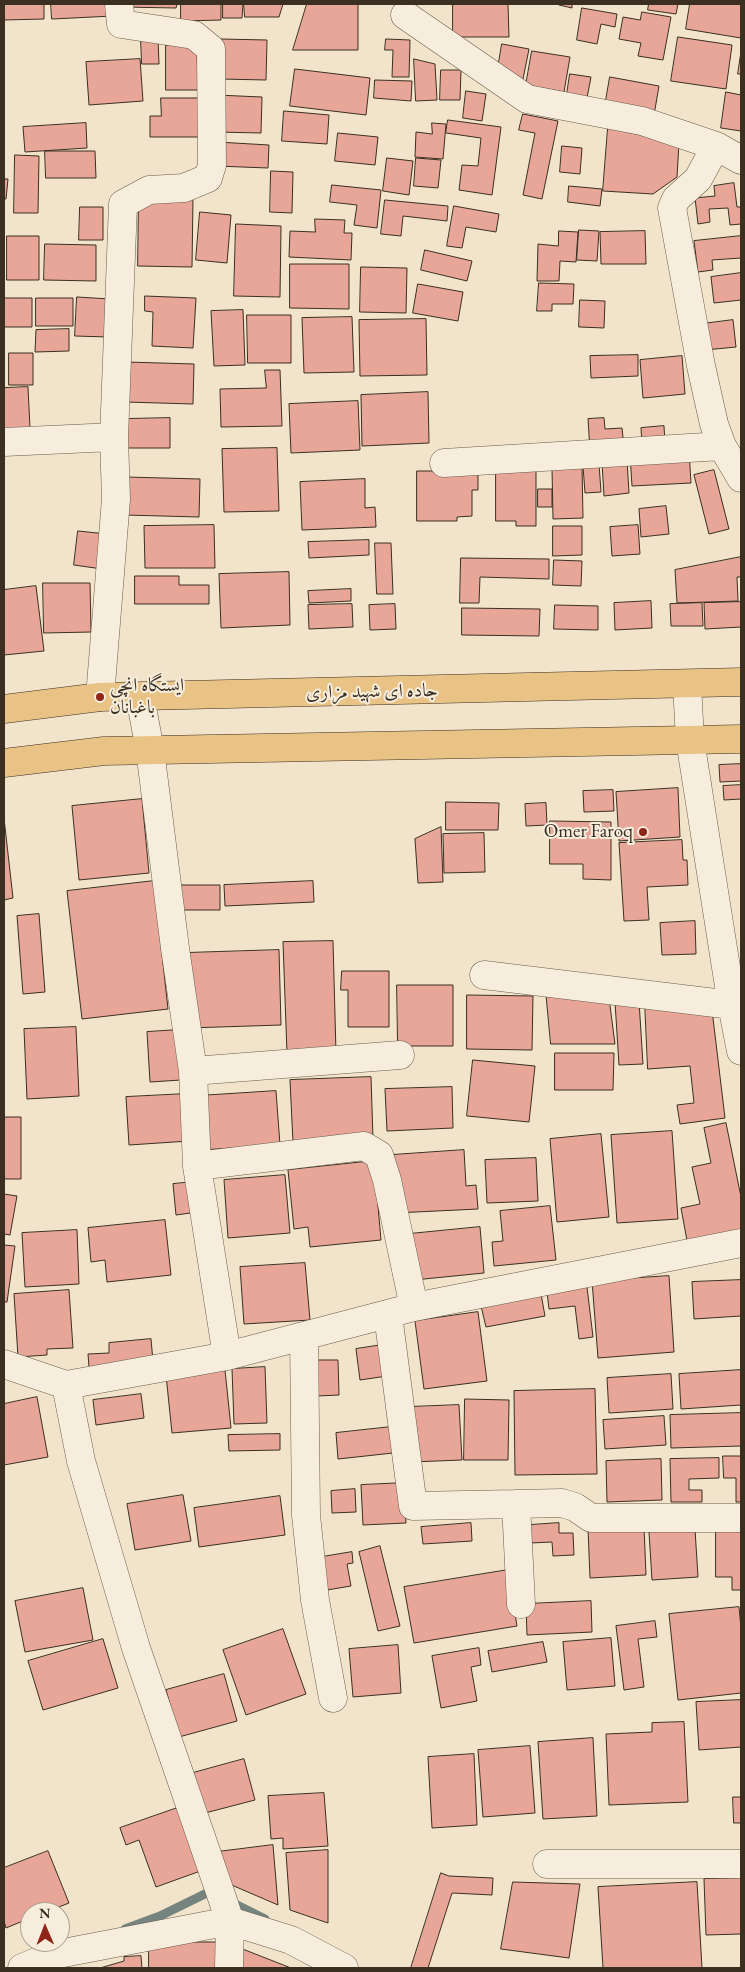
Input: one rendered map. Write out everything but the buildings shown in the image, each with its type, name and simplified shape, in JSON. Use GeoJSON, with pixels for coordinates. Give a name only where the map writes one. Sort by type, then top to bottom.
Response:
{"type":"FeatureCollection","features":[{"type":"Feature","properties":{"kind":"main road","name":"جاده ای شهید مزاری"},"geometry":{"type":"LineString","coordinates":[[4,709],[100,697],[741,682]]}},
{"type":"Feature","properties":{"kind":"main road"},"geometry":{"type":"LineString","coordinates":[[4,763],[104,751],[741,739]]}},
{"type":"Feature","properties":{"kind":"street"},"geometry":{"type":"LineString","coordinates":[[100,697],[116,499],[114,437],[123,204],[149,190],[184,188],[208,178],[212,165],[211,49],[194,35],[122,24],[119,4]]}},
{"type":"Feature","properties":{"kind":"street"},"geometry":{"type":"LineString","coordinates":[[405,15],[527,99],[642,121],[716,146],[741,160]]}},
{"type":"Feature","properties":{"kind":"street"},"geometry":{"type":"LineString","coordinates":[[716,146],[698,179],[676,199],[672,208],[701,366],[714,424],[722,446],[741,478]]}},
{"type":"Feature","properties":{"kind":"street"},"geometry":{"type":"LineString","coordinates":[[4,442],[114,437]]}},
{"type":"Feature","properties":{"kind":"street"},"geometry":{"type":"LineString","coordinates":[[444,463],[722,446]]}},
{"type":"Feature","properties":{"kind":"street"},"geometry":{"type":"LineString","coordinates":[[687,684],[690,740],[741,1051]]}},
{"type":"Feature","properties":{"kind":"street"},"geometry":{"type":"LineString","coordinates":[[140,697],[150,750],[193,1072],[197,1166],[227,1356]]}},
{"type":"Feature","properties":{"kind":"street"},"geometry":{"type":"LineString","coordinates":[[484,975],[732,1005]]}},
{"type":"Feature","properties":{"kind":"street"},"geometry":{"type":"LineString","coordinates":[[193,1072],[400,1055]]}},
{"type":"Feature","properties":{"kind":"street"},"geometry":{"type":"LineString","coordinates":[[197,1166],[364,1146],[380,1155],[387,1180],[401,1311],[413,1506],[562,1503],[575,1507],[591,1518],[741,1518]]}},
{"type":"Feature","properties":{"kind":"street"},"geometry":{"type":"LineString","coordinates":[[4,1364],[66,1385],[227,1356],[401,1311],[741,1243]]}},
{"type":"Feature","properties":{"kind":"street"},"geometry":{"type":"LineString","coordinates":[[304,1336],[306,1515],[314,1600],[333,1698]]}},
{"type":"Feature","properties":{"kind":"street"},"geometry":{"type":"LineString","coordinates":[[66,1385],[81,1462],[136,1648],[230,1921],[229,1968]]}},
{"type":"Feature","properties":{"kind":"street"},"geometry":{"type":"LineString","coordinates":[[516,1504],[521,1604]]}},
{"type":"Feature","properties":{"kind":"street"},"geometry":{"type":"LineString","coordinates":[[547,1864],[741,1864]]}},
{"type":"Feature","properties":{"kind":"street"},"geometry":{"type":"LineString","coordinates":[[22,1968],[230,1921],[291,1940],[344,1968]]}},
{"type":"Feature","properties":{"kind":"waterway"},"geometry":{"type":"LineString","coordinates":[[125,1929],[160,1916],[211,1891],[216,1894]]}},
{"type":"Feature","properties":{"kind":"waterway"},"geometry":{"type":"LineString","coordinates":[[229,1901],[265,1919]]}},
{"type":"Feature","properties":{"kind":"place","name":"ایستگاه انچی باغبانان"},"geometry":{"type":"Point","coordinates":[100,697]}},
{"type":"Feature","properties":{"kind":"place","name":"Omer Faroq"},"geometry":{"type":"Point","coordinates":[643,832]}}]}
